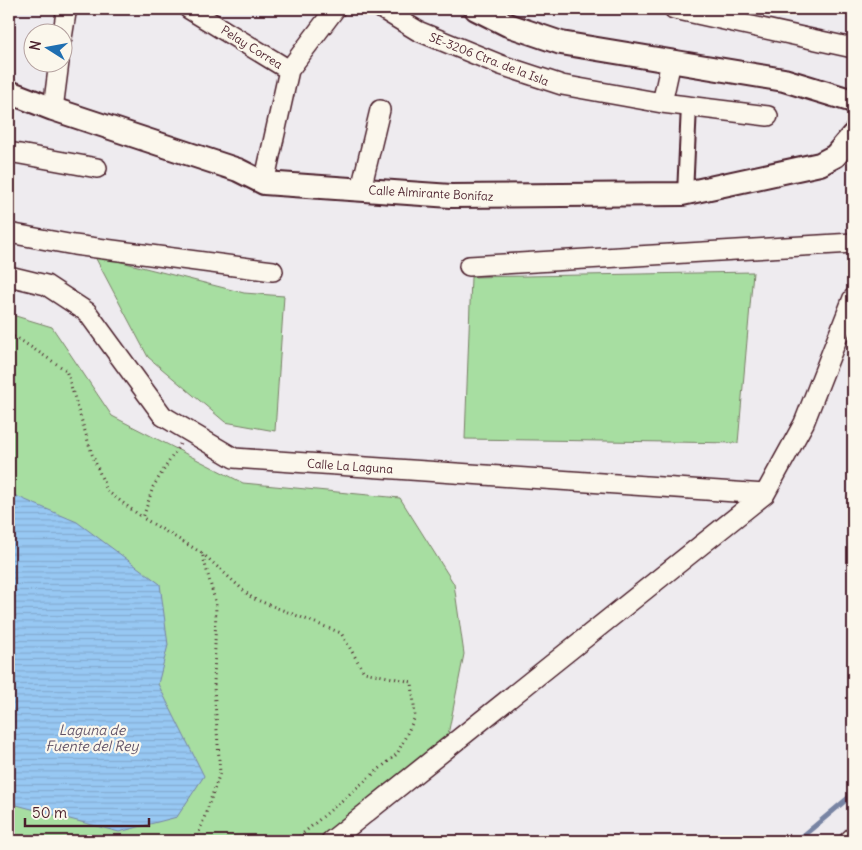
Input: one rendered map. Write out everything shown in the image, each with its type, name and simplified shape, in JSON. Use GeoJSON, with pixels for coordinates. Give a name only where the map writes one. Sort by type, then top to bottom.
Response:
{"type":"FeatureCollection","features":[{"type":"Feature","properties":{"kind":"street"},"geometry":{"type":"LineString","coordinates":[[65,22],[68,9]]}},
{"type":"Feature","properties":{"kind":"street","name":"Pelay Correa"},"geometry":{"type":"LineString","coordinates":[[189,9],[289,70]]}},
{"type":"Feature","properties":{"kind":"street"},"geometry":{"type":"LineString","coordinates":[[264,183],[289,70],[335,9]]}},
{"type":"Feature","properties":{"kind":"street","name":"SE-3206 Ctra. de la Isla"},"geometry":{"type":"LineString","coordinates":[[382,9],[418,32],[501,65],[562,85],[662,103],[768,116]]}},
{"type":"Feature","properties":{"kind":"street"},"geometry":{"type":"LineString","coordinates":[[476,9],[508,25],[561,43],[784,80],[853,101]]}},
{"type":"Feature","properties":{"kind":"street"},"geometry":{"type":"LineString","coordinates":[[674,9],[716,13],[853,48]]}},
{"type":"Feature","properties":{"kind":"street"},"geometry":{"type":"LineString","coordinates":[[662,103],[671,62]]}},
{"type":"Feature","properties":{"kind":"street"},"geometry":{"type":"LineString","coordinates":[[53,108],[58,72]]}},
{"type":"Feature","properties":{"kind":"street","name":"Calle Almirante Bonifaz"},"geometry":{"type":"LineString","coordinates":[[9,92],[238,170],[264,183],[451,196],[686,194],[820,164],[835,156],[853,135]]}},
{"type":"Feature","properties":{"kind":"street"},"geometry":{"type":"LineString","coordinates":[[686,194],[689,106]]}},
{"type":"Feature","properties":{"kind":"street"},"geometry":{"type":"LineString","coordinates":[[360,190],[380,110]]}},
{"type":"Feature","properties":{"kind":"street"},"geometry":{"type":"LineString","coordinates":[[9,152],[97,168]]}},
{"type":"Feature","properties":{"kind":"street"},"geometry":{"type":"LineString","coordinates":[[9,232],[74,245],[273,271]]}},
{"type":"Feature","properties":{"kind":"street"},"geometry":{"type":"LineString","coordinates":[[469,266],[853,243]]}},
{"type":"Feature","properties":{"kind":"street","name":"Calle La Laguna"},"geometry":{"type":"LineString","coordinates":[[9,276],[46,285],[87,312],[163,416],[234,458],[765,494]]}},
{"type":"Feature","properties":{"kind":"street"},"geometry":{"type":"LineString","coordinates":[[331,841],[765,494],[804,423],[853,298]]}},
{"type":"Feature","properties":{"kind":"street"},"geometry":{"type":"LineString","coordinates":[[849,841],[853,836]]}},
{"type":"Feature","properties":{"kind":"path"},"geometry":{"type":"LineString","coordinates":[[9,335],[17,338],[66,370],[92,454],[107,491],[143,518],[202,553],[252,598],[341,633],[364,672],[412,682],[415,718],[397,754],[294,841]]}},
{"type":"Feature","properties":{"kind":"path"},"geometry":{"type":"LineString","coordinates":[[143,518],[153,487],[177,449],[186,430]]}},
{"type":"Feature","properties":{"kind":"path"},"geometry":{"type":"LineString","coordinates":[[196,841],[220,773],[214,687],[216,604],[202,553]]}},
{"type":"Feature","properties":{"kind":"green space"},"geometry":{"type":"Polygon","coordinates":[[[94,255],[244,293],[284,296],[275,431],[225,422],[148,357],[94,255]]]}},
{"type":"Feature","properties":{"kind":"green space"},"geometry":{"type":"Polygon","coordinates":[[[753,272],[738,443],[465,439],[471,277],[753,272]]]}},
{"type":"Feature","properties":{"kind":"green space"},"geometry":{"type":"Polygon","coordinates":[[[9,314],[52,327],[112,416],[243,483],[400,498],[454,584],[464,654],[445,750],[331,841],[9,841],[9,314]]]}},
{"type":"Feature","properties":{"kind":"water","name":"Laguna de Fuente del Rey"},"geometry":{"type":"Polygon","coordinates":[[[9,493],[77,522],[160,584],[168,645],[158,684],[204,776],[177,817],[119,832],[9,803],[9,493]]]}},
{"type":"Feature","properties":{"kind":"waterway"},"geometry":{"type":"LineString","coordinates":[[797,841],[853,794]]}}]}
